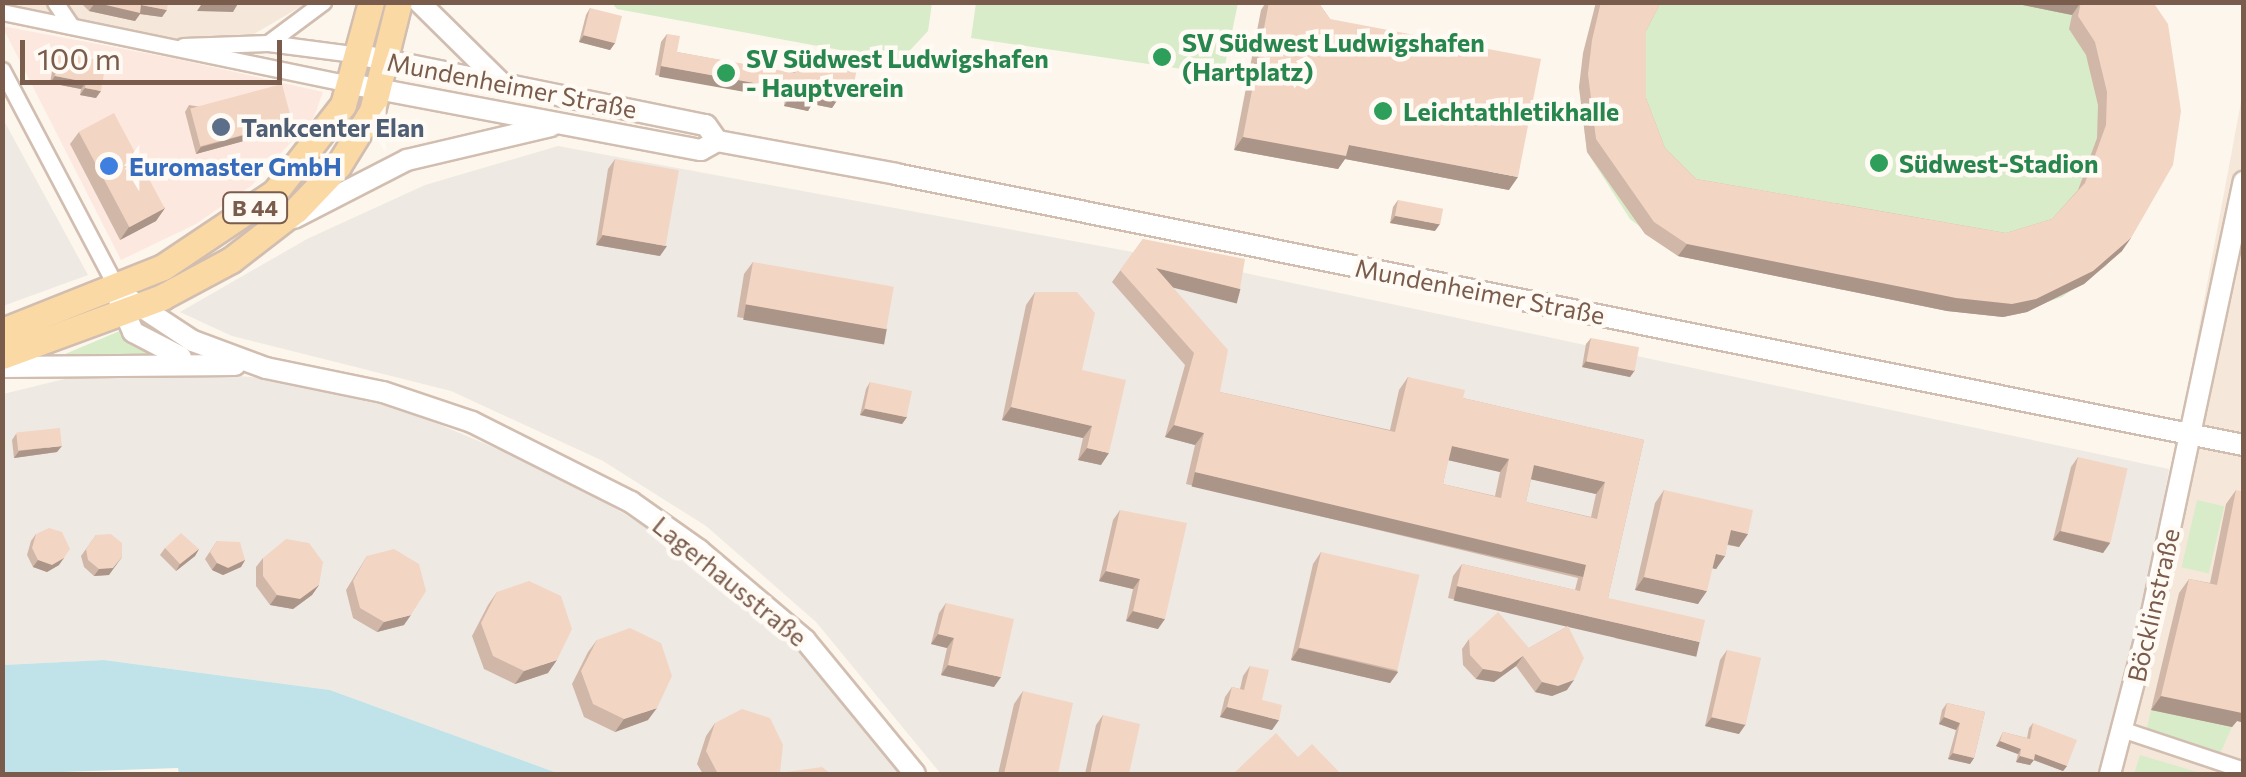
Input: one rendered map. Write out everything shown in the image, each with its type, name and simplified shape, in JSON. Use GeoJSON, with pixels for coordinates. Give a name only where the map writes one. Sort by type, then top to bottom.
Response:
{"type":"FeatureCollection","features":[{"type":"Feature","properties":{"kind":"main road","name":"B 44"},"geometry":{"type":"LineString","coordinates":[[2,331],[117,288],[204,243],[275,192],[310,156],[351,84],[361,55],[370,2]]}},
{"type":"Feature","properties":{"kind":"main road","name":"B 44"},"geometry":{"type":"LineString","coordinates":[[2,356],[130,311],[231,260],[278,226],[338,166],[380,88],[399,2]]}},
{"type":"Feature","properties":{"kind":"street"},"geometry":{"type":"LineString","coordinates":[[55,2],[71,26]]}},
{"type":"Feature","properties":{"kind":"street"},"geometry":{"type":"LineString","coordinates":[[268,43],[323,2]]}},
{"type":"Feature","properties":{"kind":"street"},"geometry":{"type":"LineString","coordinates":[[420,2],[454,44],[505,85]]}},
{"type":"Feature","properties":{"kind":"street","name":"Mundenheimer Straße"},"geometry":{"type":"LineString","coordinates":[[2,12],[700,150],[716,140],[2244,445]]}},
{"type":"Feature","properties":{"kind":"street","name":"Mundenheimer Straße"},"geometry":{"type":"LineString","coordinates":[[180,46],[268,43],[361,55],[706,125],[716,140]]}},
{"type":"Feature","properties":{"kind":"street"},"geometry":{"type":"LineString","coordinates":[[2,70],[117,288]]}},
{"type":"Feature","properties":{"kind":"street"},"geometry":{"type":"LineString","coordinates":[[278,226],[424,153],[569,123]]}},
{"type":"Feature","properties":{"kind":"street","name":"Böcklinstraße"},"geometry":{"type":"LineString","coordinates":[[2110,774],[2124,730],[2236,254],[2244,182]]}},
{"type":"Feature","properties":{"kind":"street","name":"Lagerhausstraße"},"geometry":{"type":"LineString","coordinates":[[117,288],[130,311],[172,332],[266,368],[384,392],[472,422],[630,502],[699,550],[805,640],[915,774]]}},
{"type":"Feature","properties":{"kind":"street"},"geometry":{"type":"LineString","coordinates":[[130,311],[134,332],[160,351],[190,360]]}},
{"type":"Feature","properties":{"kind":"street"},"geometry":{"type":"LineString","coordinates":[[2,367],[190,360],[266,368]]}},
{"type":"Feature","properties":{"kind":"street"},"geometry":{"type":"LineString","coordinates":[[2124,730],[2244,770]]}},
{"type":"Feature","properties":{"kind":"shaded area"},"geometry":{"type":"Polygon","coordinates":[[[2,3],[307,3],[254,34],[181,42],[2,3]]]}},
{"type":"Feature","properties":{"kind":"shaded area"},"geometry":{"type":"Polygon","coordinates":[[[2,26],[323,92],[314,117],[251,186],[196,224],[121,260],[2,26]]]}},
{"type":"Feature","properties":{"kind":"shaded area"},"geometry":{"type":"Polygon","coordinates":[[[2243,91],[2243,774],[2098,774],[2135,671],[2243,91]]]}},
{"type":"Feature","properties":{"kind":"shaded area"},"geometry":{"type":"Polygon","coordinates":[[[2,117],[88,275],[3,306],[2,306],[2,117]]]}},
{"type":"Feature","properties":{"kind":"shaded area"},"geometry":{"type":"Polygon","coordinates":[[[558,146],[1236,271],[2169,469],[2135,671],[2098,774],[941,774],[816,622],[706,526],[603,461],[451,391],[232,336],[180,312],[307,239],[425,185],[558,146]]]}},
{"type":"Feature","properties":{"kind":"shaded area"},"geometry":{"type":"Polygon","coordinates":[[[173,370],[261,378],[405,410],[564,477],[662,537],[791,642],[901,774],[560,774],[330,690],[104,660],[3,665],[3,394],[89,373],[173,370]]]}},
{"type":"Feature","properties":{"kind":"green space","name":"SV Südwest Ludwigshafen (Hartplatz)"},"geometry":{"type":"Polygon","coordinates":[[[976,2],[1238,3],[1223,75],[971,38],[976,2]]]}},
{"type":"Feature","properties":{"kind":"green space"},"geometry":{"type":"Polygon","coordinates":[[[612,3],[932,3],[928,31],[900,61],[617,9],[612,3]]]}},
{"type":"Feature","properties":{"kind":"green space","name":"Südwest-Stadion"},"geometry":{"type":"Polygon","coordinates":[[[1596,3],[2138,3],[2156,192],[2106,266],[2062,297],[2003,317],[1678,256],[1630,219],[1587,152],[1579,87],[1596,3]]]}},
{"type":"Feature","properties":{"kind":"green space"},"geometry":{"type":"Polygon","coordinates":[[[122,330],[152,356],[58,357],[122,330]]]}},
{"type":"Feature","properties":{"kind":"green space"},"geometry":{"type":"Polygon","coordinates":[[[2197,500],[2224,506],[2209,574],[2181,567],[2197,500]]]}},
{"type":"Feature","properties":{"kind":"green space"},"geometry":{"type":"Polygon","coordinates":[[[2151,710],[2232,727],[2220,754],[2147,728],[2151,710]]]}},
{"type":"Feature","properties":{"kind":"green space"},"geometry":{"type":"Polygon","coordinates":[[[2140,755],[2204,774],[2134,774],[2140,755]]]}},
{"type":"Feature","properties":{"kind":"water"},"geometry":{"type":"Polygon","coordinates":[[[104,660],[330,690],[560,774],[179,774],[178,768],[3,774],[3,665],[104,660]]]}},
{"type":"Feature","properties":{"kind":"building"},"geometry":{"type":"Polygon","coordinates":[[[93,2],[168,2],[167,10],[141,5],[140,13],[93,2]]]}},
{"type":"Feature","properties":{"kind":"building","name":"Leichtathletikhalle"},"geometry":{"type":"Polygon","coordinates":[[[1269,2],[1318,2],[1330,19],[1541,59],[1518,177],[1349,145],[1346,156],[1243,137],[1269,2]]]}},
{"type":"Feature","properties":{"kind":"building"},"geometry":{"type":"Polygon","coordinates":[[[1601,2],[1661,2],[1646,31],[1646,98],[1665,148],[1696,179],[2006,233],[2052,219],[2085,183],[2106,125],[2107,92],[2095,42],[2078,16],[2081,2],[2153,2],[2168,24],[2181,111],[2173,165],[2131,238],[2093,271],[2036,299],[2012,304],[1956,298],[1687,244],[1654,222],[1596,139],[1588,74],[1601,2]]]}},
{"type":"Feature","properties":{"kind":"building"},"geometry":{"type":"Polygon","coordinates":[[[590,8],[622,16],[615,43],[583,35],[590,8]]]}},
{"type":"Feature","properties":{"kind":"building"},"geometry":{"type":"Polygon","coordinates":[[[667,34],[680,36],[677,52],[795,73],[799,49],[859,60],[854,83],[841,81],[838,99],[815,95],[814,102],[790,97],[792,90],[661,66],[667,34]]]}},
{"type":"Feature","properties":{"kind":"building"},"geometry":{"type":"Polygon","coordinates":[[[59,53],[106,62],[101,91],[85,88],[86,82],[55,76],[59,53]]]}},
{"type":"Feature","properties":{"kind":"building"},"geometry":{"type":"Polygon","coordinates":[[[282,84],[292,122],[200,146],[190,109],[282,84]]]}},
{"type":"Feature","properties":{"kind":"building"},"geometry":{"type":"Polygon","coordinates":[[[114,113],[165,208],[129,227],[79,132],[114,113]]]}},
{"type":"Feature","properties":{"kind":"building"},"geometry":{"type":"Polygon","coordinates":[[[615,159],[679,170],[666,246],[602,235],[615,159]]]}},
{"type":"Feature","properties":{"kind":"building"},"geometry":{"type":"Polygon","coordinates":[[[1398,200],[1443,209],[1440,224],[1395,216],[1398,200]]]}},
{"type":"Feature","properties":{"kind":"building"},"geometry":{"type":"Polygon","coordinates":[[[1143,239],[1245,259],[1240,289],[1156,268],[1228,350],[1220,392],[1395,432],[1408,377],[1465,390],[1463,398],[1644,440],[1608,598],[1705,620],[1700,642],[1457,586],[1462,564],[1580,591],[1586,565],[1195,472],[1204,433],[1174,425],[1194,353],[1120,270],[1143,239]],[[1452,446],[1443,484],[1501,498],[1509,459],[1452,446]],[[1534,465],[1526,502],[1597,519],[1605,482],[1534,465]]]}},
{"type":"Feature","properties":{"kind":"building"},"geometry":{"type":"Polygon","coordinates":[[[753,262],[894,287],[886,329],[746,304],[753,262]]]}},
{"type":"Feature","properties":{"kind":"building"},"geometry":{"type":"Polygon","coordinates":[[[1035,292],[1077,292],[1095,313],[1082,370],[1126,380],[1109,453],[1087,448],[1092,426],[1011,407],[1035,292]]]}},
{"type":"Feature","properties":{"kind":"building"},"geometry":{"type":"Polygon","coordinates":[[[1591,338],[1639,347],[1635,371],[1586,362],[1591,338]]]}},
{"type":"Feature","properties":{"kind":"building"},"geometry":{"type":"Polygon","coordinates":[[[870,382],[912,391],[906,417],[864,408],[870,382]]]}},
{"type":"Feature","properties":{"kind":"building"},"geometry":{"type":"Polygon","coordinates":[[[60,428],[62,446],[18,451],[16,433],[60,428]]]}},
{"type":"Feature","properties":{"kind":"building"},"geometry":{"type":"Polygon","coordinates":[[[2078,457],[2128,468],[2111,543],[2061,531],[2078,457]]]}},
{"type":"Feature","properties":{"kind":"building"},"geometry":{"type":"Polygon","coordinates":[[[1664,490],[1753,510],[1748,534],[1731,530],[1725,556],[1716,554],[1707,591],[1644,577],[1664,490]]]}},
{"type":"Feature","properties":{"kind":"building"},"geometry":{"type":"Polygon","coordinates":[[[2236,490],[2244,492],[2242,713],[2161,696],[2189,579],[2217,585],[2236,490]]]}},
{"type":"Feature","properties":{"kind":"building"},"geometry":{"type":"Polygon","coordinates":[[[1120,510],[1187,523],[1165,619],[1133,611],[1140,579],[1106,571],[1120,510]]]}},
{"type":"Feature","properties":{"kind":"building"},"geometry":{"type":"Polygon","coordinates":[[[49,528],[62,532],[70,549],[52,565],[38,560],[32,548],[36,534],[49,528]]]}},
{"type":"Feature","properties":{"kind":"building"},"geometry":{"type":"Polygon","coordinates":[[[181,533],[199,549],[180,564],[165,548],[181,533]]]}},
{"type":"Feature","properties":{"kind":"building"},"geometry":{"type":"Polygon","coordinates":[[[111,534],[122,543],[122,557],[113,568],[99,569],[88,560],[86,549],[96,535],[111,534]]]}},
{"type":"Feature","properties":{"kind":"building"},"geometry":{"type":"Polygon","coordinates":[[[286,539],[309,543],[323,562],[319,585],[300,599],[277,595],[263,576],[263,558],[286,539]]]}},
{"type":"Feature","properties":{"kind":"building"},"geometry":{"type":"Polygon","coordinates":[[[217,541],[240,542],[245,560],[228,568],[217,563],[210,552],[217,541]]]}},
{"type":"Feature","properties":{"kind":"building"},"geometry":{"type":"Polygon","coordinates":[[[394,549],[419,564],[426,591],[411,615],[384,622],[360,608],[353,581],[367,556],[394,549]]]}},
{"type":"Feature","properties":{"kind":"building"},"geometry":{"type":"Polygon","coordinates":[[[1321,552],[1419,575],[1397,670],[1299,647],[1321,552]]]}},
{"type":"Feature","properties":{"kind":"building"},"geometry":{"type":"Polygon","coordinates":[[[529,581],[561,596],[572,629],[557,660],[524,671],[493,656],[481,623],[497,592],[529,581]]]}},
{"type":"Feature","properties":{"kind":"building"},"geometry":{"type":"Polygon","coordinates":[[[946,603],[1014,619],[1001,677],[948,665],[954,638],[938,634],[946,603]]]}},
{"type":"Feature","properties":{"kind":"building"},"geometry":{"type":"Polygon","coordinates":[[[1498,612],[1529,648],[1568,626],[1584,658],[1574,680],[1558,686],[1542,682],[1523,656],[1501,672],[1483,669],[1470,655],[1469,639],[1498,612]]]}},
{"type":"Feature","properties":{"kind":"building"},"geometry":{"type":"Polygon","coordinates":[[[630,628],[661,643],[672,676],[657,708],[624,719],[593,704],[581,671],[597,640],[630,628]]]}},
{"type":"Feature","properties":{"kind":"building"},"geometry":{"type":"Polygon","coordinates":[[[1727,650],[1761,658],[1746,725],[1711,717],[1727,650]]]}},
{"type":"Feature","properties":{"kind":"building"},"geometry":{"type":"Polygon","coordinates":[[[1250,666],[1269,670],[1262,700],[1282,705],[1279,720],[1227,707],[1232,687],[1244,690],[1250,666]]]}},
{"type":"Feature","properties":{"kind":"building"},"geometry":{"type":"Polygon","coordinates":[[[1023,691],[1073,703],[1058,774],[1004,774],[1023,691]]]}},
{"type":"Feature","properties":{"kind":"building"},"geometry":{"type":"Polygon","coordinates":[[[1947,703],[1985,712],[1974,758],[1953,753],[1960,723],[1944,717],[1947,703]]]}},
{"type":"Feature","properties":{"kind":"building"},"geometry":{"type":"Polygon","coordinates":[[[742,709],[770,718],[783,745],[780,773],[822,767],[831,774],[718,774],[706,751],[715,723],[742,709]]]}},
{"type":"Feature","properties":{"kind":"building"},"geometry":{"type":"Polygon","coordinates":[[[1103,715],[1140,724],[1129,774],[1090,774],[1103,715]]]}},
{"type":"Feature","properties":{"kind":"building"},"geometry":{"type":"Polygon","coordinates":[[[2033,723],[2077,740],[2067,766],[2035,754],[2034,760],[2020,756],[2021,749],[2000,741],[2003,732],[2030,739],[2033,723]]]}},
{"type":"Feature","properties":{"kind":"building"},"geometry":{"type":"Polygon","coordinates":[[[1276,733],[1298,757],[1312,744],[1341,774],[1233,774],[1276,733]]]}},
{"type":"Feature","properties":{"kind":"place","name":"SV Südwest Ludwigshafen (Hartplatz)"},"geometry":{"type":"Point","coordinates":[1162,57]}},
{"type":"Feature","properties":{"kind":"place","name":"SV Südwest Ludwigshafen - Hauptverein"},"geometry":{"type":"Point","coordinates":[726,73]}},
{"type":"Feature","properties":{"kind":"place","name":"Leichtathletikhalle"},"geometry":{"type":"Point","coordinates":[1383,111]}},
{"type":"Feature","properties":{"kind":"place","name":"Tankcenter Elan"},"geometry":{"type":"Point","coordinates":[221,127]}},
{"type":"Feature","properties":{"kind":"place","name":"Südwest-Stadion"},"geometry":{"type":"Point","coordinates":[1879,163]}},
{"type":"Feature","properties":{"kind":"place","name":"Euromaster GmbH"},"geometry":{"type":"Point","coordinates":[109,166]}}]}
